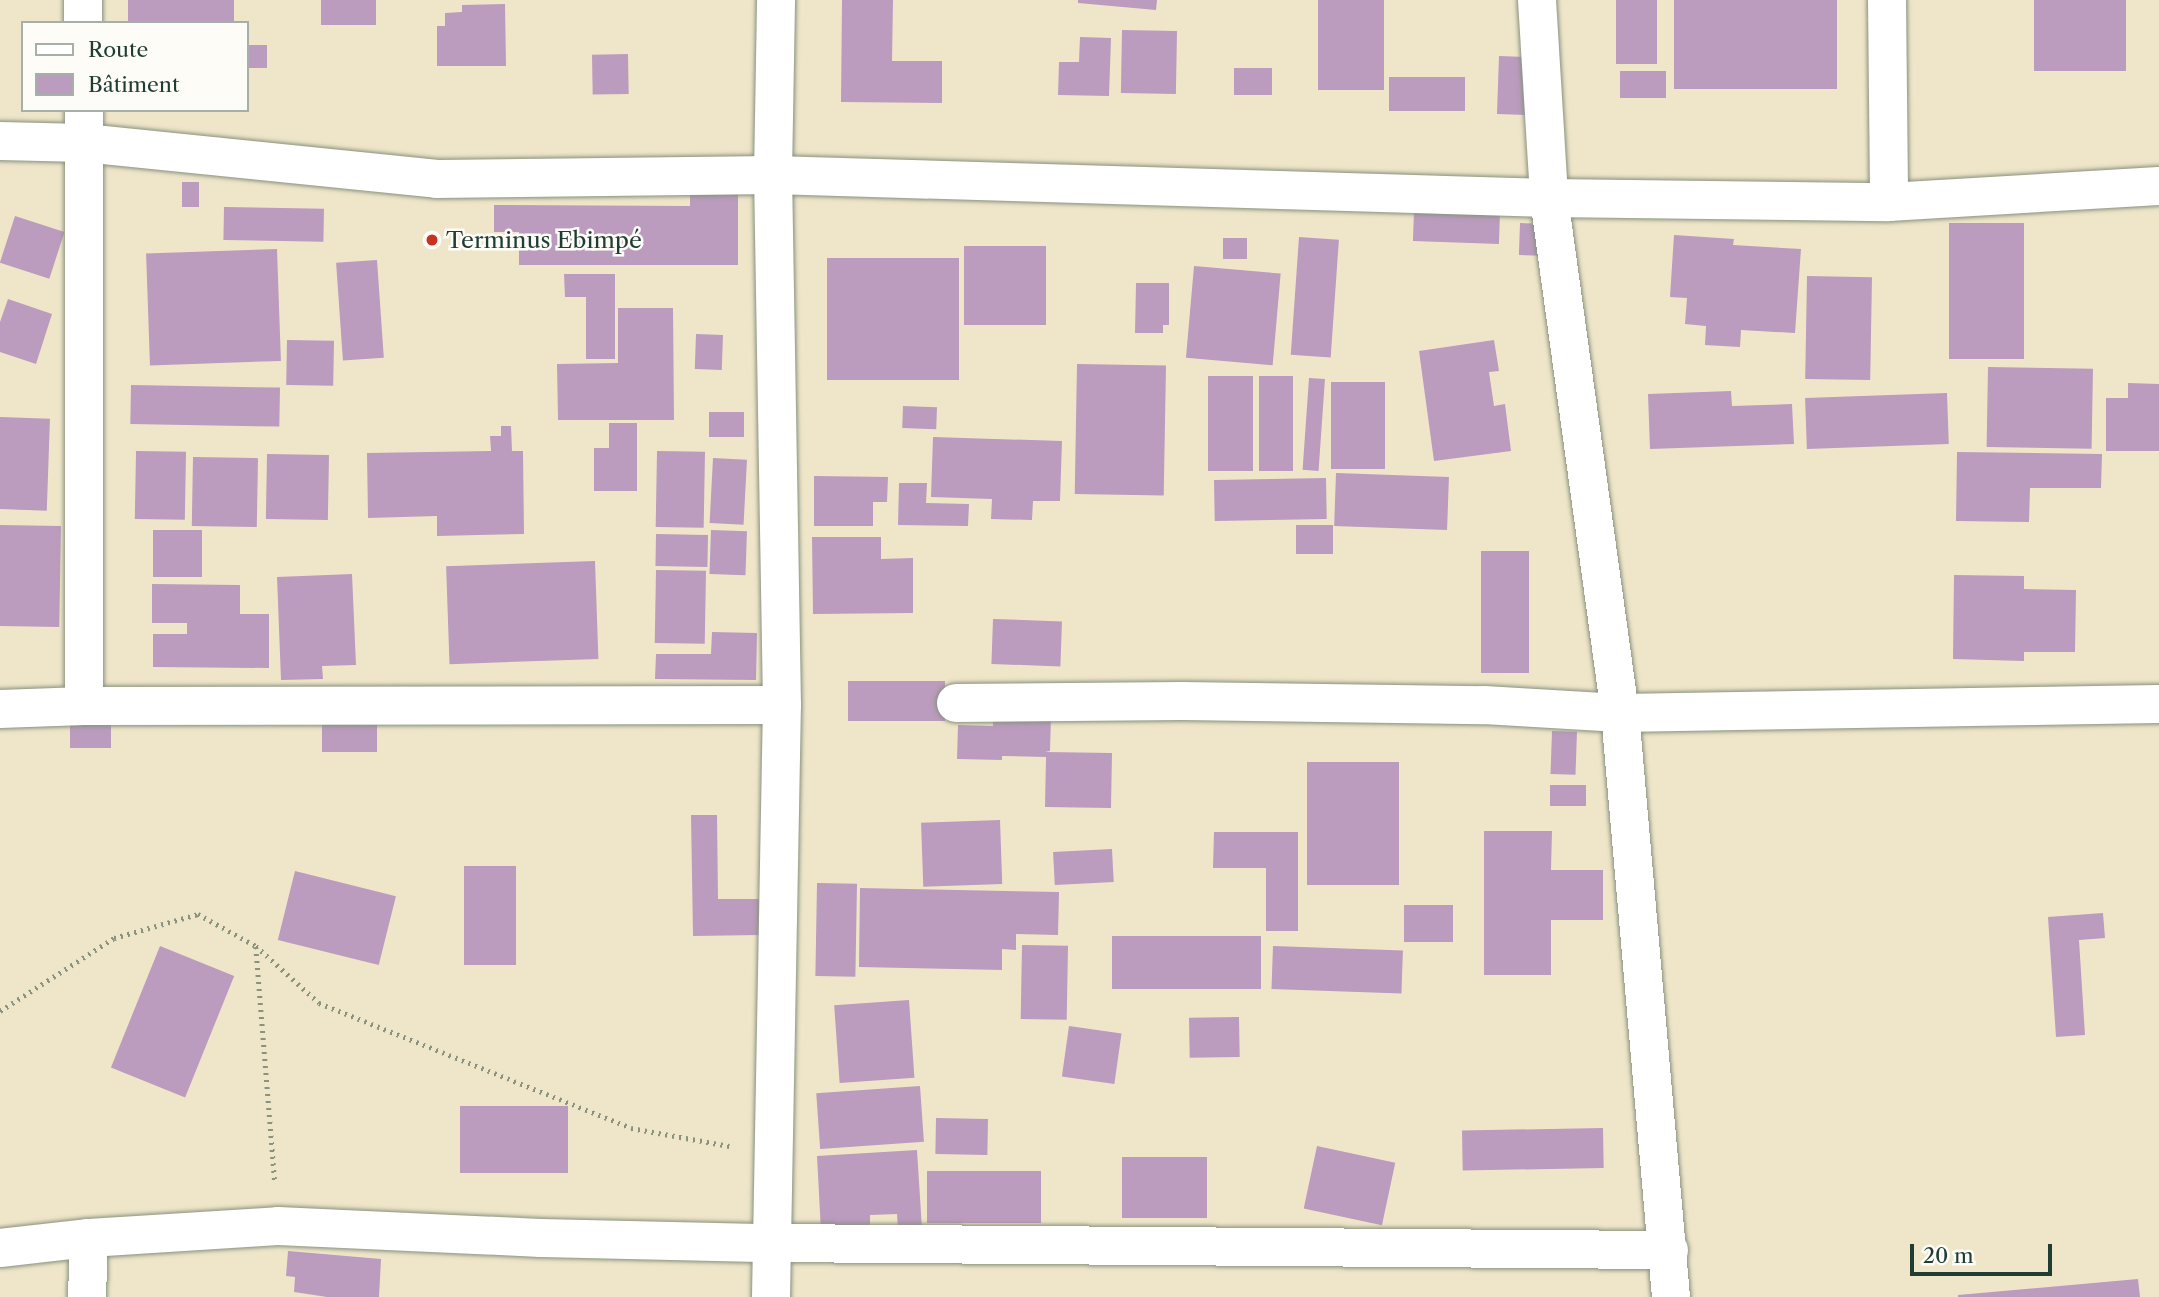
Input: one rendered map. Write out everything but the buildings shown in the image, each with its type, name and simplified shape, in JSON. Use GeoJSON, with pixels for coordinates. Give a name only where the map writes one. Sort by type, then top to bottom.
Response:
{"type":"FeatureCollection","features":[{"type":"Feature","properties":{"kind":"street"},"geometry":{"type":"LineString","coordinates":[[83,0],[83,21]]}},
{"type":"Feature","properties":{"kind":"street"},"geometry":{"type":"LineString","coordinates":[[771,1297],[771,1153],[779,928],[782,705],[773,175],[776,0]]}},
{"type":"Feature","properties":{"kind":"street"},"geometry":{"type":"LineString","coordinates":[[1537,0],[1549,198],[1619,713],[1669,1250],[1671,1297]]}},
{"type":"Feature","properties":{"kind":"street"},"geometry":{"type":"LineString","coordinates":[[1887,0],[1889,202]]}},
{"type":"Feature","properties":{"kind":"street"},"geometry":{"type":"LineString","coordinates":[[84,127],[84,705]]}},
{"type":"Feature","properties":{"kind":"street"},"geometry":{"type":"LineString","coordinates":[[0,141],[84,127],[438,179],[773,175],[1549,198],[1889,202],[2159,186]]}},
{"type":"Feature","properties":{"kind":"street"},"geometry":{"type":"LineString","coordinates":[[956,703],[1182,701],[1484,705],[1619,713],[2159,704]]}},
{"type":"Feature","properties":{"kind":"street"},"geometry":{"type":"LineString","coordinates":[[0,709],[84,705],[782,705]]}},
{"type":"Feature","properties":{"kind":"street"},"geometry":{"type":"LineString","coordinates":[[0,1248],[89,1238],[278,1226],[541,1238],[770,1243],[1669,1250]]}},
{"type":"Feature","properties":{"kind":"street"},"geometry":{"type":"LineString","coordinates":[[87,1297],[89,1238]]}},
{"type":"Feature","properties":{"kind":"path"},"geometry":{"type":"LineString","coordinates":[[0,1011],[114,939],[198,914],[256,946],[319,1003],[631,1128],[771,1153]]}},
{"type":"Feature","properties":{"kind":"path"},"geometry":{"type":"LineString","coordinates":[[256,946],[278,1226]]}},
{"type":"Feature","properties":{"kind":"place","name":"Terminus Ebimpé"},"geometry":{"type":"Point","coordinates":[432,240]}}]}
